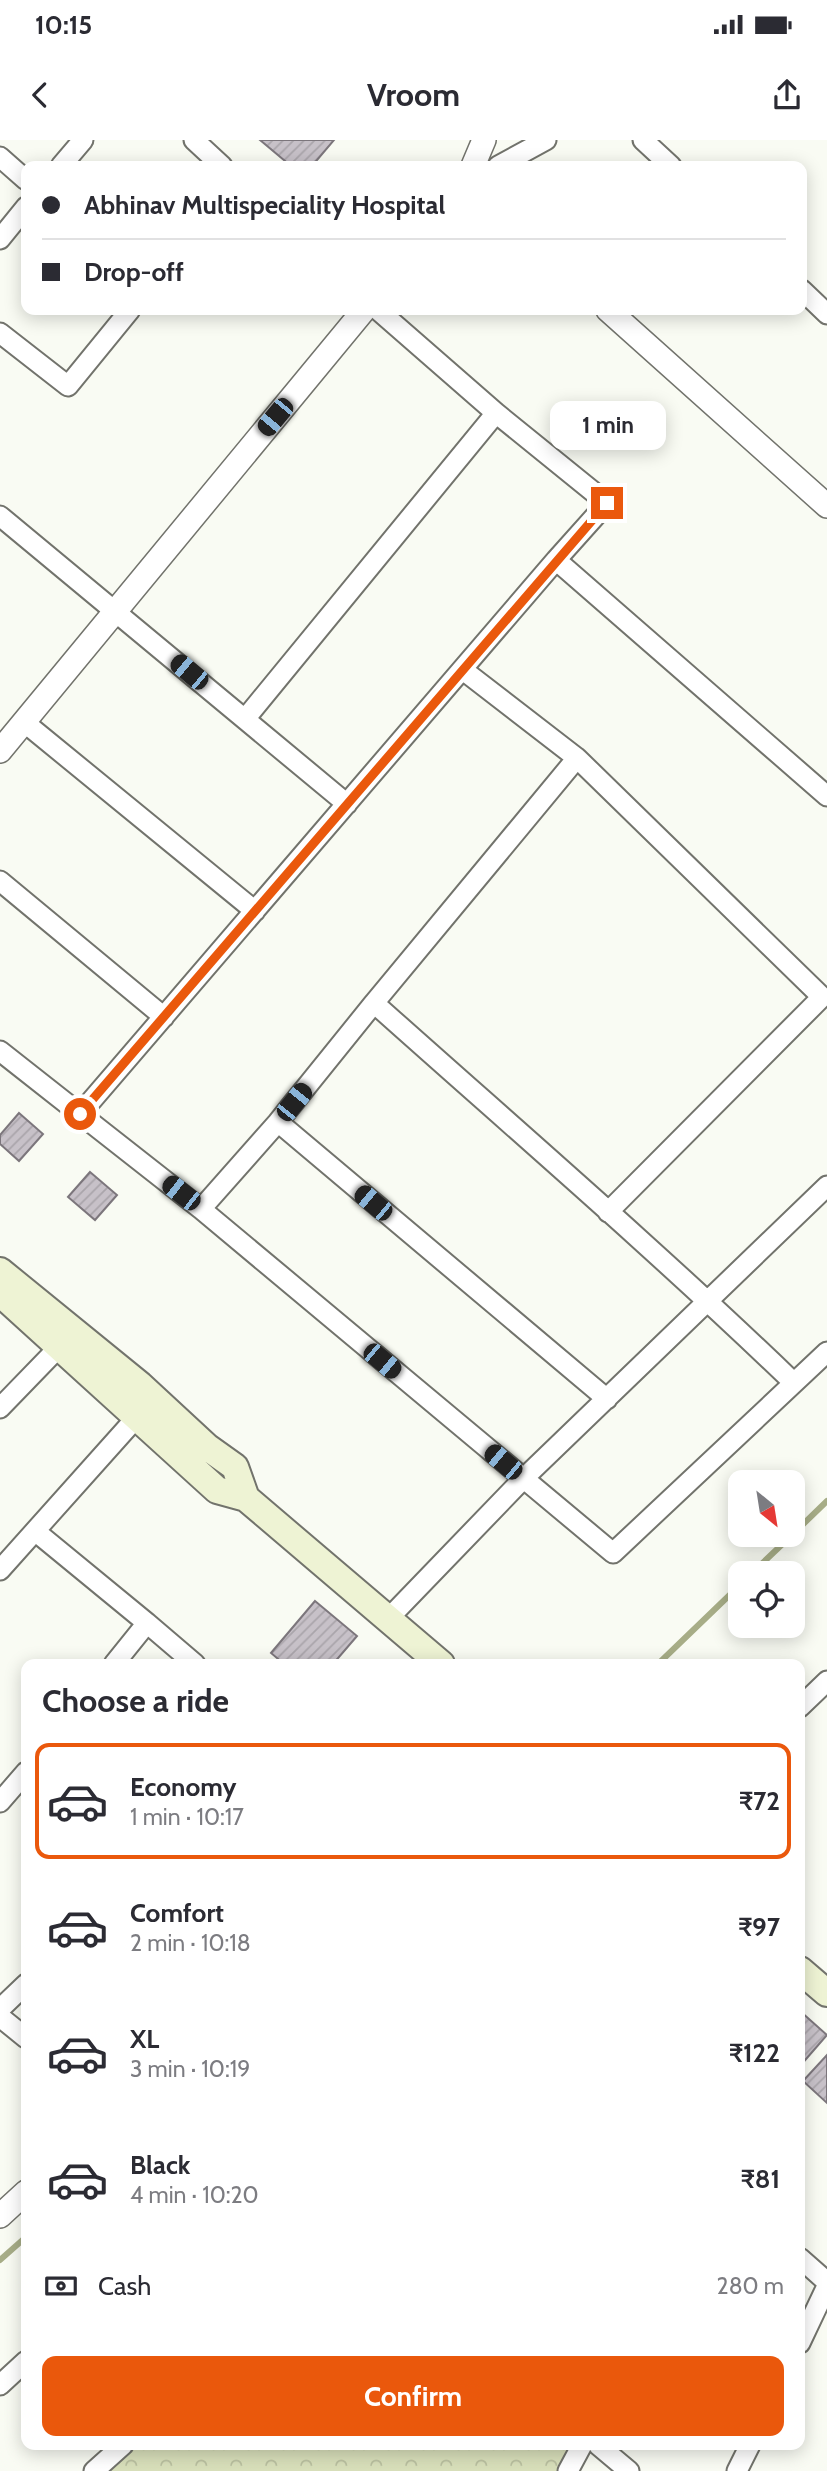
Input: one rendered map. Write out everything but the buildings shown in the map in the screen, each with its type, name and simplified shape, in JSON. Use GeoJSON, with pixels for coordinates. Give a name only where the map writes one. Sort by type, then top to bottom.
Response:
{"type":"FeatureCollection","features":[{"type":"Feature","properties":{"kind":"main road"},"geometry":{"type":"LineString","coordinates":[[0,1271],[146,1407],[218,1490],[246,1498],[435,1659]]}},
{"type":"Feature","properties":{"kind":"main road"},"geometry":{"type":"LineString","coordinates":[[0,1293],[60,1346],[146,1407]]}},
{"type":"Feature","properties":{"kind":"main road"},"geometry":{"type":"LineString","coordinates":[[805,1974],[827,1993]]}},
{"type":"Feature","properties":{"kind":"street"},"geometry":{"type":"LineString","coordinates":[[65,161],[83,140]]}},
{"type":"Feature","properties":{"kind":"street"},"geometry":{"type":"LineString","coordinates":[[194,140],[217,161]]}},
{"type":"Feature","properties":{"kind":"street"},"geometry":{"type":"LineString","coordinates":[[475,161],[484,140]]}},
{"type":"Feature","properties":{"kind":"street"},"geometry":{"type":"LineString","coordinates":[[507,161],[546,140]]}},
{"type":"Feature","properties":{"kind":"street"},"geometry":{"type":"LineString","coordinates":[[643,140],[666,161]]}},
{"type":"Feature","properties":{"kind":"street"},"geometry":{"type":"LineString","coordinates":[[0,157],[21,176]]}},
{"type":"Feature","properties":{"kind":"street"},"geometry":{"type":"LineString","coordinates":[[0,239],[21,213]]}},
{"type":"Feature","properties":{"kind":"street"},"geometry":{"type":"LineString","coordinates":[[807,295],[827,314]]}},
{"type":"Feature","properties":{"kind":"street"},"geometry":{"type":"LineString","coordinates":[[0,332],[68,386],[126,315]]}},
{"type":"Feature","properties":{"kind":"street"},"geometry":{"type":"LineString","coordinates":[[0,751],[360,315]]}},
{"type":"Feature","properties":{"kind":"street"},"geometry":{"type":"LineString","coordinates":[[80,1114],[607,503],[496,413],[384,315]]}},
{"type":"Feature","properties":{"kind":"street"},"geometry":{"type":"LineString","coordinates":[[614,315],[827,506]]}},
{"type":"Feature","properties":{"kind":"street"},"geometry":{"type":"LineString","coordinates":[[244,719],[496,413]]}},
{"type":"Feature","properties":{"kind":"street"},"geometry":{"type":"LineString","coordinates":[[0,516],[347,804]]}},
{"type":"Feature","properties":{"kind":"street"},"geometry":{"type":"LineString","coordinates":[[556,560],[827,796]]}},
{"type":"Feature","properties":{"kind":"street"},"geometry":{"type":"LineString","coordinates":[[463,670],[577,758],[825,995],[608,1212]]}},
{"type":"Feature","properties":{"kind":"street"},"geometry":{"type":"LineString","coordinates":[[24,722],[255,911]]}},
{"type":"Feature","properties":{"kind":"street"},"geometry":{"type":"LineString","coordinates":[[201,1209],[278,1122],[577,758]]}},
{"type":"Feature","properties":{"kind":"street"},"geometry":{"type":"LineString","coordinates":[[0,881],[164,1017]]}},
{"type":"Feature","properties":{"kind":"street"},"geometry":{"type":"LineString","coordinates":[[374,1003],[708,1301],[794,1383]]}},
{"type":"Feature","properties":{"kind":"street"},"geometry":{"type":"LineString","coordinates":[[0,1051],[201,1209],[613,1553],[827,1352]]}},
{"type":"Feature","properties":{"kind":"street"},"geometry":{"type":"LineString","coordinates":[[278,1122],[607,1399]]}},
{"type":"Feature","properties":{"kind":"street"},"geometry":{"type":"LineString","coordinates":[[388,1619],[523,1479],[827,1186]]}},
{"type":"Feature","properties":{"kind":"street"},"geometry":{"type":"LineString","coordinates":[[0,1408],[60,1346]]}},
{"type":"Feature","properties":{"kind":"street"},"geometry":{"type":"LineString","coordinates":[[0,1570],[146,1407]]}},
{"type":"Feature","properties":{"kind":"street"},"geometry":{"type":"LineString","coordinates":[[35,1531],[189,1659]]}},
{"type":"Feature","properties":{"kind":"street"},"geometry":{"type":"LineString","coordinates":[[118,1659],[147,1623]]}},
{"type":"Feature","properties":{"kind":"street"},"geometry":{"type":"LineString","coordinates":[[805,1702],[827,1681]]}},
{"type":"Feature","properties":{"kind":"street"},"geometry":{"type":"LineString","coordinates":[[0,1802],[21,1778]]}},
{"type":"Feature","properties":{"kind":"street"},"geometry":{"type":"LineString","coordinates":[[0,2009],[21,1989]]}},
{"type":"Feature","properties":{"kind":"street"},"geometry":{"type":"LineString","coordinates":[[0,2017],[21,2034]]}},
{"type":"Feature","properties":{"kind":"street"},"geometry":{"type":"LineString","coordinates":[[805,2263],[827,2284],[805,2332]]}},
{"type":"Feature","properties":{"kind":"street"},"geometry":{"type":"LineString","coordinates":[[0,2385],[21,2366]]}},
{"type":"Feature","properties":{"kind":"street"},"geometry":{"type":"LineString","coordinates":[[94,2471],[117,2450]]}},
{"type":"Feature","properties":{"kind":"street"},"geometry":{"type":"LineString","coordinates":[[568,2471],[579,2450]]}},
{"type":"Feature","properties":{"kind":"street"},"geometry":{"type":"LineString","coordinates":[[604,2450],[629,2471]]}},
{"type":"Feature","properties":{"kind":"street"},"geometry":{"type":"LineString","coordinates":[[737,2471],[748,2450]]}},
{"type":"Feature","properties":{"kind":"green space"},"geometry":{"type":"Polygon","coordinates":[[[126,2450],[570,2450],[559,2471],[101,2471],[126,2450]]]}},
{"type":"Feature","properties":{"kind":"waterway"},"geometry":{"type":"LineString","coordinates":[[805,1522],[827,1501]]}},
{"type":"Feature","properties":{"kind":"waterway"},"geometry":{"type":"LineString","coordinates":[[765,1561],[779,1547]]}},
{"type":"Feature","properties":{"kind":"waterway"},"geometry":{"type":"LineString","coordinates":[[663,1659],[728,1597]]}},
{"type":"Feature","properties":{"kind":"waterway"},"geometry":{"type":"LineString","coordinates":[[0,2260],[21,2241]]}},
{"type":"Feature","properties":{"kind":"route"},"geometry":{"type":"LineString","coordinates":[[80,1114],[607,503]]}}]}
